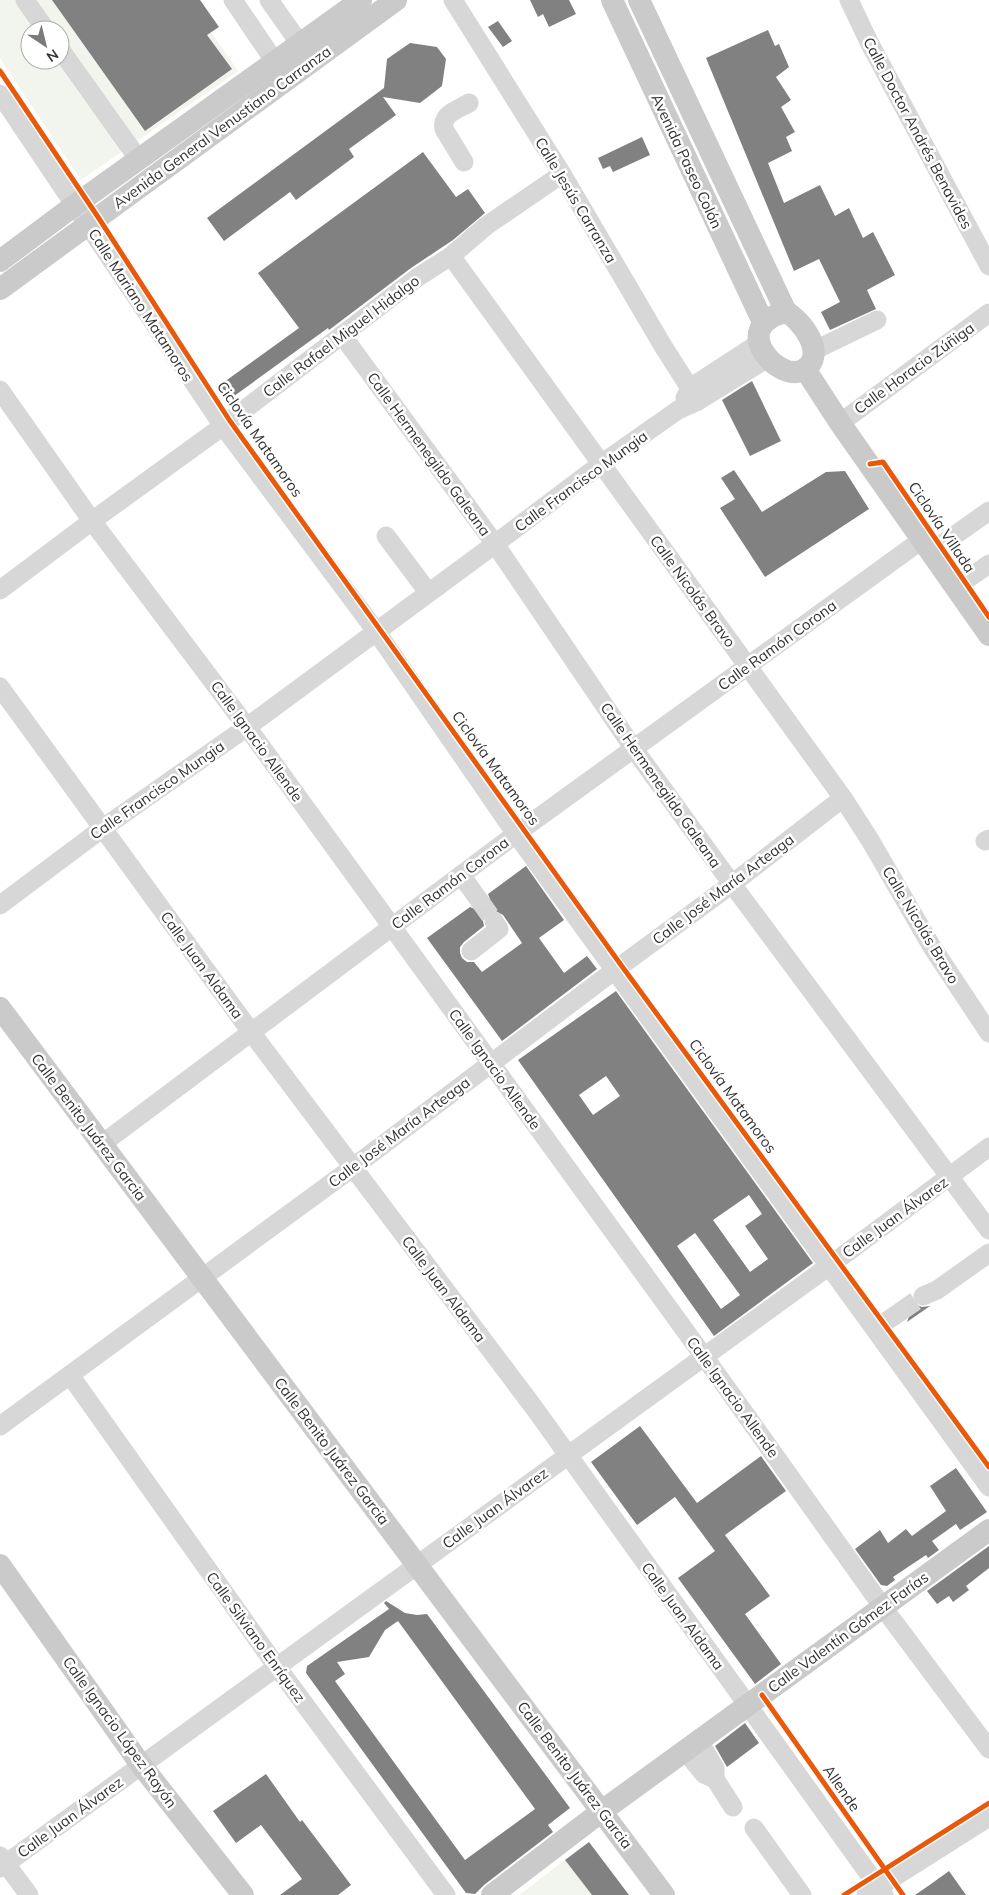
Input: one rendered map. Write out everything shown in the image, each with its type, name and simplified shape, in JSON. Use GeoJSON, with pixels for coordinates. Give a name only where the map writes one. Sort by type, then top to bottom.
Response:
{"type":"FeatureCollection","features":[{"type":"Feature","properties":{"kind":"main road","name":"Avenida General Venustiano Carranza"},"geometry":{"type":"LineString","coordinates":[[0,261],[361,0]]}},
{"type":"Feature","properties":{"kind":"main road","name":"Avenida General Venustiano Carranza"},"geometry":{"type":"LineString","coordinates":[[0,289],[396,0]]}},
{"type":"Feature","properties":{"kind":"main road","name":"Avenida Paseo Colón"},"geometry":{"type":"LineString","coordinates":[[612,0],[763,341]]}},
{"type":"Feature","properties":{"kind":"main road","name":"Avenida Paseo Colón"},"geometry":{"type":"LineString","coordinates":[[639,0],[786,312],[793,315],[807,332],[809,360],[840,423],[989,635]]}},
{"type":"Feature","properties":{"kind":"main road"},"geometry":{"type":"LineString","coordinates":[[786,312],[769,318],[763,341],[772,363],[781,368],[796,371],[809,360]]}},
{"type":"Feature","properties":{"kind":"main road","name":"Calle Benito Juárez Garcia"},"geometry":{"type":"LineString","coordinates":[[0,1008],[664,1895]]}},
{"type":"Feature","properties":{"kind":"main road","name":"Calle Valentín Gómez Farías"},"geometry":{"type":"LineString","coordinates":[[492,1895],[602,1811],[989,1530]]}},
{"type":"Feature","properties":{"kind":"main road","name":"Calle Ignacio López Rayón"},"geometry":{"type":"LineString","coordinates":[[0,1566],[116,1727],[141,1765],[243,1895]]}},
{"type":"Feature","properties":{"kind":"street"},"geometry":{"type":"LineString","coordinates":[[25,0],[39,20]]}},
{"type":"Feature","properties":{"kind":"street"},"geometry":{"type":"LineString","coordinates":[[233,0],[275,62]]}},
{"type":"Feature","properties":{"kind":"street"},"geometry":{"type":"LineString","coordinates":[[269,0],[300,44]]}},
{"type":"Feature","properties":{"kind":"street","name":"Calle Jesús Carranza"},"geometry":{"type":"LineString","coordinates":[[453,0],[562,174],[694,395]]}},
{"type":"Feature","properties":{"kind":"street","name":"Calle Doctor Andrés Benavides"},"geometry":{"type":"LineString","coordinates":[[849,0],[870,44],[989,266]]}},
{"type":"Feature","properties":{"kind":"street"},"geometry":{"type":"LineString","coordinates":[[70,63],[139,160]]}},
{"type":"Feature","properties":{"kind":"street","name":"Calle Mariano Matamoros"},"geometry":{"type":"LineString","coordinates":[[0,94],[160,335],[223,426],[376,631],[516,834],[989,1487]]}},
{"type":"Feature","properties":{"kind":"street"},"geometry":{"type":"LineString","coordinates":[[464,162],[444,129],[443,123],[446,116],[469,103]]}},
{"type":"Feature","properties":{"kind":"street","name":"Calle Rafael Miguel Hidalgo"},"geometry":{"type":"LineString","coordinates":[[0,590],[223,426],[418,277],[451,256],[486,226],[562,174]]}},
{"type":"Feature","properties":{"kind":"street","name":"Calle Nicolás Bravo"},"geometry":{"type":"LineString","coordinates":[[451,256],[843,798],[870,840],[932,947],[989,1033]]}},
{"type":"Feature","properties":{"kind":"street","name":"Calle Horacio Zúñiga"},"geometry":{"type":"LineString","coordinates":[[840,423],[989,313]]}},
{"type":"Feature","properties":{"kind":"street"},"geometry":{"type":"LineString","coordinates":[[809,360],[877,320]]}},
{"type":"Feature","properties":{"kind":"street","name":"Calle Hermenegildo Galeana"},"geometry":{"type":"LineString","coordinates":[[342,335],[495,544],[634,749],[989,1230]]}},
{"type":"Feature","properties":{"kind":"street","name":"Calle Francisco Mungia"},"geometry":{"type":"LineString","coordinates":[[0,905],[103,828],[247,727],[601,464],[678,410],[694,395],[763,341]]}},
{"type":"Feature","properties":{"kind":"street","name":"Calle Ignacio Allende"},"geometry":{"type":"LineString","coordinates":[[0,390],[92,521],[247,727],[704,1357],[882,1606],[989,1749]]}},
{"type":"Feature","properties":{"kind":"street","name":"Calle Ramón Corona"},"geometry":{"type":"LineString","coordinates":[[102,1144],[516,834],[748,666],[927,545],[989,511]]}},
{"type":"Feature","properties":{"kind":"street"},"geometry":{"type":"LineString","coordinates":[[386,536],[428,592]]}},
{"type":"Feature","properties":{"kind":"street"},"geometry":{"type":"LineString","coordinates":[[956,587],[989,564]]}},
{"type":"Feature","properties":{"kind":"street","name":"Calle Juan Aldama"},"geometry":{"type":"LineString","coordinates":[[0,687],[251,1032],[535,1409],[747,1706],[876,1893]]}},
{"type":"Feature","properties":{"kind":"street","name":"Calle José María Arteaga"},"geometry":{"type":"LineString","coordinates":[[0,1426],[352,1168],[732,884],[843,798]]}},
{"type":"Feature","properties":{"kind":"street"},"geometry":{"type":"LineString","coordinates":[[461,875],[479,900]]}},
{"type":"Feature","properties":{"kind":"street"},"geometry":{"type":"LineString","coordinates":[[471,951],[499,928],[494,921]]}},
{"type":"Feature","properties":{"kind":"street","name":"Calle Juan Álvarez"},"geometry":{"type":"LineString","coordinates":[[2,1863],[277,1667],[829,1266],[989,1147]]}},
{"type":"Feature","properties":{"kind":"street"},"geometry":{"type":"LineString","coordinates":[[923,1296],[937,1290],[989,1253]]}},
{"type":"Feature","properties":{"kind":"street"},"geometry":{"type":"LineString","coordinates":[[875,1329],[900,1312]]}},
{"type":"Feature","properties":{"kind":"street","name":"Calle Silviano Enríquez"},"geometry":{"type":"LineString","coordinates":[[70,1375],[277,1667],[446,1895]]}},
{"type":"Feature","properties":{"kind":"street"},"geometry":{"type":"LineString","coordinates":[[692,1746],[704,1774],[715,1780],[733,1807]]}},
{"type":"Feature","properties":{"kind":"street"},"geometry":{"type":"LineString","coordinates":[[876,1893],[989,1817]]}},
{"type":"Feature","properties":{"kind":"street"},"geometry":{"type":"LineString","coordinates":[[754,1828],[802,1895]]}},
{"type":"Feature","properties":{"kind":"street"},"geometry":{"type":"LineString","coordinates":[[2,1863],[29,1895]]}},
{"type":"Feature","properties":{"kind":"shaded area"},"geometry":{"type":"Polygon","coordinates":[[[0,0],[189,0],[238,71],[81,180],[0,58],[0,0]]]}},
{"type":"Feature","properties":{"kind":"shaded area"},"geometry":{"type":"Polygon","coordinates":[[[565,1860],[592,1895],[519,1895],[565,1860]]]}},
{"type":"Feature","properties":{"kind":"building"},"geometry":{"type":"Polygon","coordinates":[[[52,0],[200,0],[219,27],[207,35],[232,69],[145,131],[70,25],[70,20],[66,20],[52,0]]]}},
{"type":"Feature","properties":{"kind":"building"},"geometry":{"type":"Polygon","coordinates":[[[530,0],[569,0],[576,14],[549,27],[543,14],[538,17],[530,0]]]}},
{"type":"Feature","properties":{"kind":"building"},"geometry":{"type":"Polygon","coordinates":[[[498,21],[512,41],[503,47],[488,27],[498,21]]]}},
{"type":"Feature","properties":{"kind":"building"},"geometry":{"type":"Polygon","coordinates":[[[768,30],[775,46],[779,44],[789,67],[776,77],[791,100],[781,107],[795,132],[786,137],[792,151],[768,163],[784,203],[820,185],[835,216],[849,208],[863,238],[873,232],[895,275],[867,290],[876,309],[830,330],[821,312],[840,302],[819,259],[794,271],[706,58],[768,30]]]}},
{"type":"Feature","properties":{"kind":"building"},"geometry":{"type":"Polygon","coordinates":[[[410,43],[437,47],[446,59],[442,86],[420,103],[383,97],[396,115],[349,149],[354,157],[296,200],[290,192],[224,241],[207,218],[384,88],[387,59],[410,43]]]}},
{"type":"Feature","properties":{"kind":"building"},"geometry":{"type":"Polygon","coordinates":[[[642,137],[650,155],[613,172],[610,166],[603,169],[598,158],[642,137]]]}},
{"type":"Feature","properties":{"kind":"building"},"geometry":{"type":"Polygon","coordinates":[[[423,152],[456,197],[468,189],[485,213],[453,240],[411,268],[329,330],[328,328],[230,399],[220,385],[299,328],[258,273],[423,152]]]}},
{"type":"Feature","properties":{"kind":"building"},"geometry":{"type":"Polygon","coordinates":[[[752,381],[781,441],[750,456],[722,400],[752,381]]]}},
{"type":"Feature","properties":{"kind":"building"},"geometry":{"type":"Polygon","coordinates":[[[734,470],[762,512],[826,472],[845,471],[869,509],[765,577],[720,508],[735,499],[721,478],[734,470]]]}},
{"type":"Feature","properties":{"kind":"building"},"geometry":{"type":"Polygon","coordinates":[[[526,866],[564,920],[539,938],[564,973],[587,956],[597,969],[502,1041],[427,938],[470,907],[480,911],[486,909],[490,899],[488,894],[526,866]],[[494,910],[488,911],[484,915],[484,926],[460,947],[462,958],[467,962],[474,962],[482,972],[522,943],[503,915],[494,910]]]}},
{"type":"Feature","properties":{"kind":"building"},"geometry":{"type":"Polygon","coordinates":[[[616,991],[813,1263],[714,1336],[518,1060],[616,991]],[[606,1076],[579,1095],[593,1115],[620,1096],[606,1076]],[[749,1195],[713,1220],[750,1272],[768,1259],[745,1226],[762,1214],[749,1195]],[[695,1233],[677,1246],[721,1309],[740,1295],[695,1233]]]}},
{"type":"Feature","properties":{"kind":"building"},"geometry":{"type":"Polygon","coordinates":[[[912,1296],[913,1301],[917,1305],[922,1307],[930,1306],[907,1322],[911,1311],[909,1305],[904,1302],[912,1296]]]}},
{"type":"Feature","properties":{"kind":"building"},"geometry":{"type":"Polygon","coordinates":[[[640,1426],[697,1503],[761,1456],[786,1491],[725,1535],[770,1596],[745,1614],[781,1664],[755,1684],[678,1578],[715,1551],[675,1497],[637,1525],[591,1462],[640,1426]]]}},
{"type":"Feature","properties":{"kind":"building"},"geometry":{"type":"Polygon","coordinates":[[[956,1468],[987,1512],[960,1530],[956,1524],[932,1541],[939,1550],[928,1558],[926,1555],[893,1577],[895,1580],[887,1586],[881,1585],[855,1549],[880,1530],[888,1543],[906,1529],[912,1536],[946,1511],[930,1486],[956,1468]]]}},
{"type":"Feature","properties":{"kind":"building"},"geometry":{"type":"Polygon","coordinates":[[[989,1546],[989,1568],[966,1586],[969,1590],[953,1602],[949,1596],[937,1604],[927,1591],[989,1546]]]}},
{"type":"Feature","properties":{"kind":"building"},"geometry":{"type":"Polygon","coordinates":[[[386,1601],[405,1613],[427,1614],[570,1808],[548,1825],[553,1832],[475,1894],[466,1893],[306,1673],[307,1666],[389,1609],[384,1603],[386,1601]],[[398,1621],[385,1630],[369,1657],[337,1662],[345,1674],[335,1681],[465,1860],[535,1809],[398,1621]]]}},
{"type":"Feature","properties":{"kind":"building"},"geometry":{"type":"Polygon","coordinates":[[[745,1723],[759,1743],[727,1767],[715,1746],[745,1723]]]}},
{"type":"Feature","properties":{"kind":"building"},"geometry":{"type":"Polygon","coordinates":[[[266,1774],[300,1822],[302,1820],[351,1885],[338,1895],[280,1895],[302,1879],[261,1825],[236,1843],[213,1811],[266,1774]]]}},
{"type":"Feature","properties":{"kind":"building"},"geometry":{"type":"Polygon","coordinates":[[[589,1842],[629,1895],[592,1895],[565,1860],[589,1842]]]}},
{"type":"Feature","properties":{"kind":"building"},"geometry":{"type":"Polygon","coordinates":[[[949,1871],[966,1895],[915,1895],[931,1884],[949,1871]]]}},
{"type":"Feature","properties":{"kind":"tunnel"},"geometry":{"type":"LineString","coordinates":[[479,900],[494,921]]}},
{"type":"Feature","properties":{"kind":"tunnel"},"geometry":{"type":"LineString","coordinates":[[900,1312],[923,1296]]}},
{"type":"Feature","properties":{"kind":"cycle path","name":"Ciclovía Matamoros"},"geometry":{"type":"LineString","coordinates":[[0,71],[98,217],[230,421],[621,965],[989,1467]]}},
{"type":"Feature","properties":{"kind":"cycle path","name":"Ciclovía Villada"},"geometry":{"type":"LineString","coordinates":[[870,464],[883,462],[989,617]]}},
{"type":"Feature","properties":{"kind":"cycle path","name":"Allende"},"geometry":{"type":"LineString","coordinates":[[762,1695],[903,1895]]}},
{"type":"Feature","properties":{"kind":"cycle path"},"geometry":{"type":"LineString","coordinates":[[844,1895],[989,1803]]}}]}
